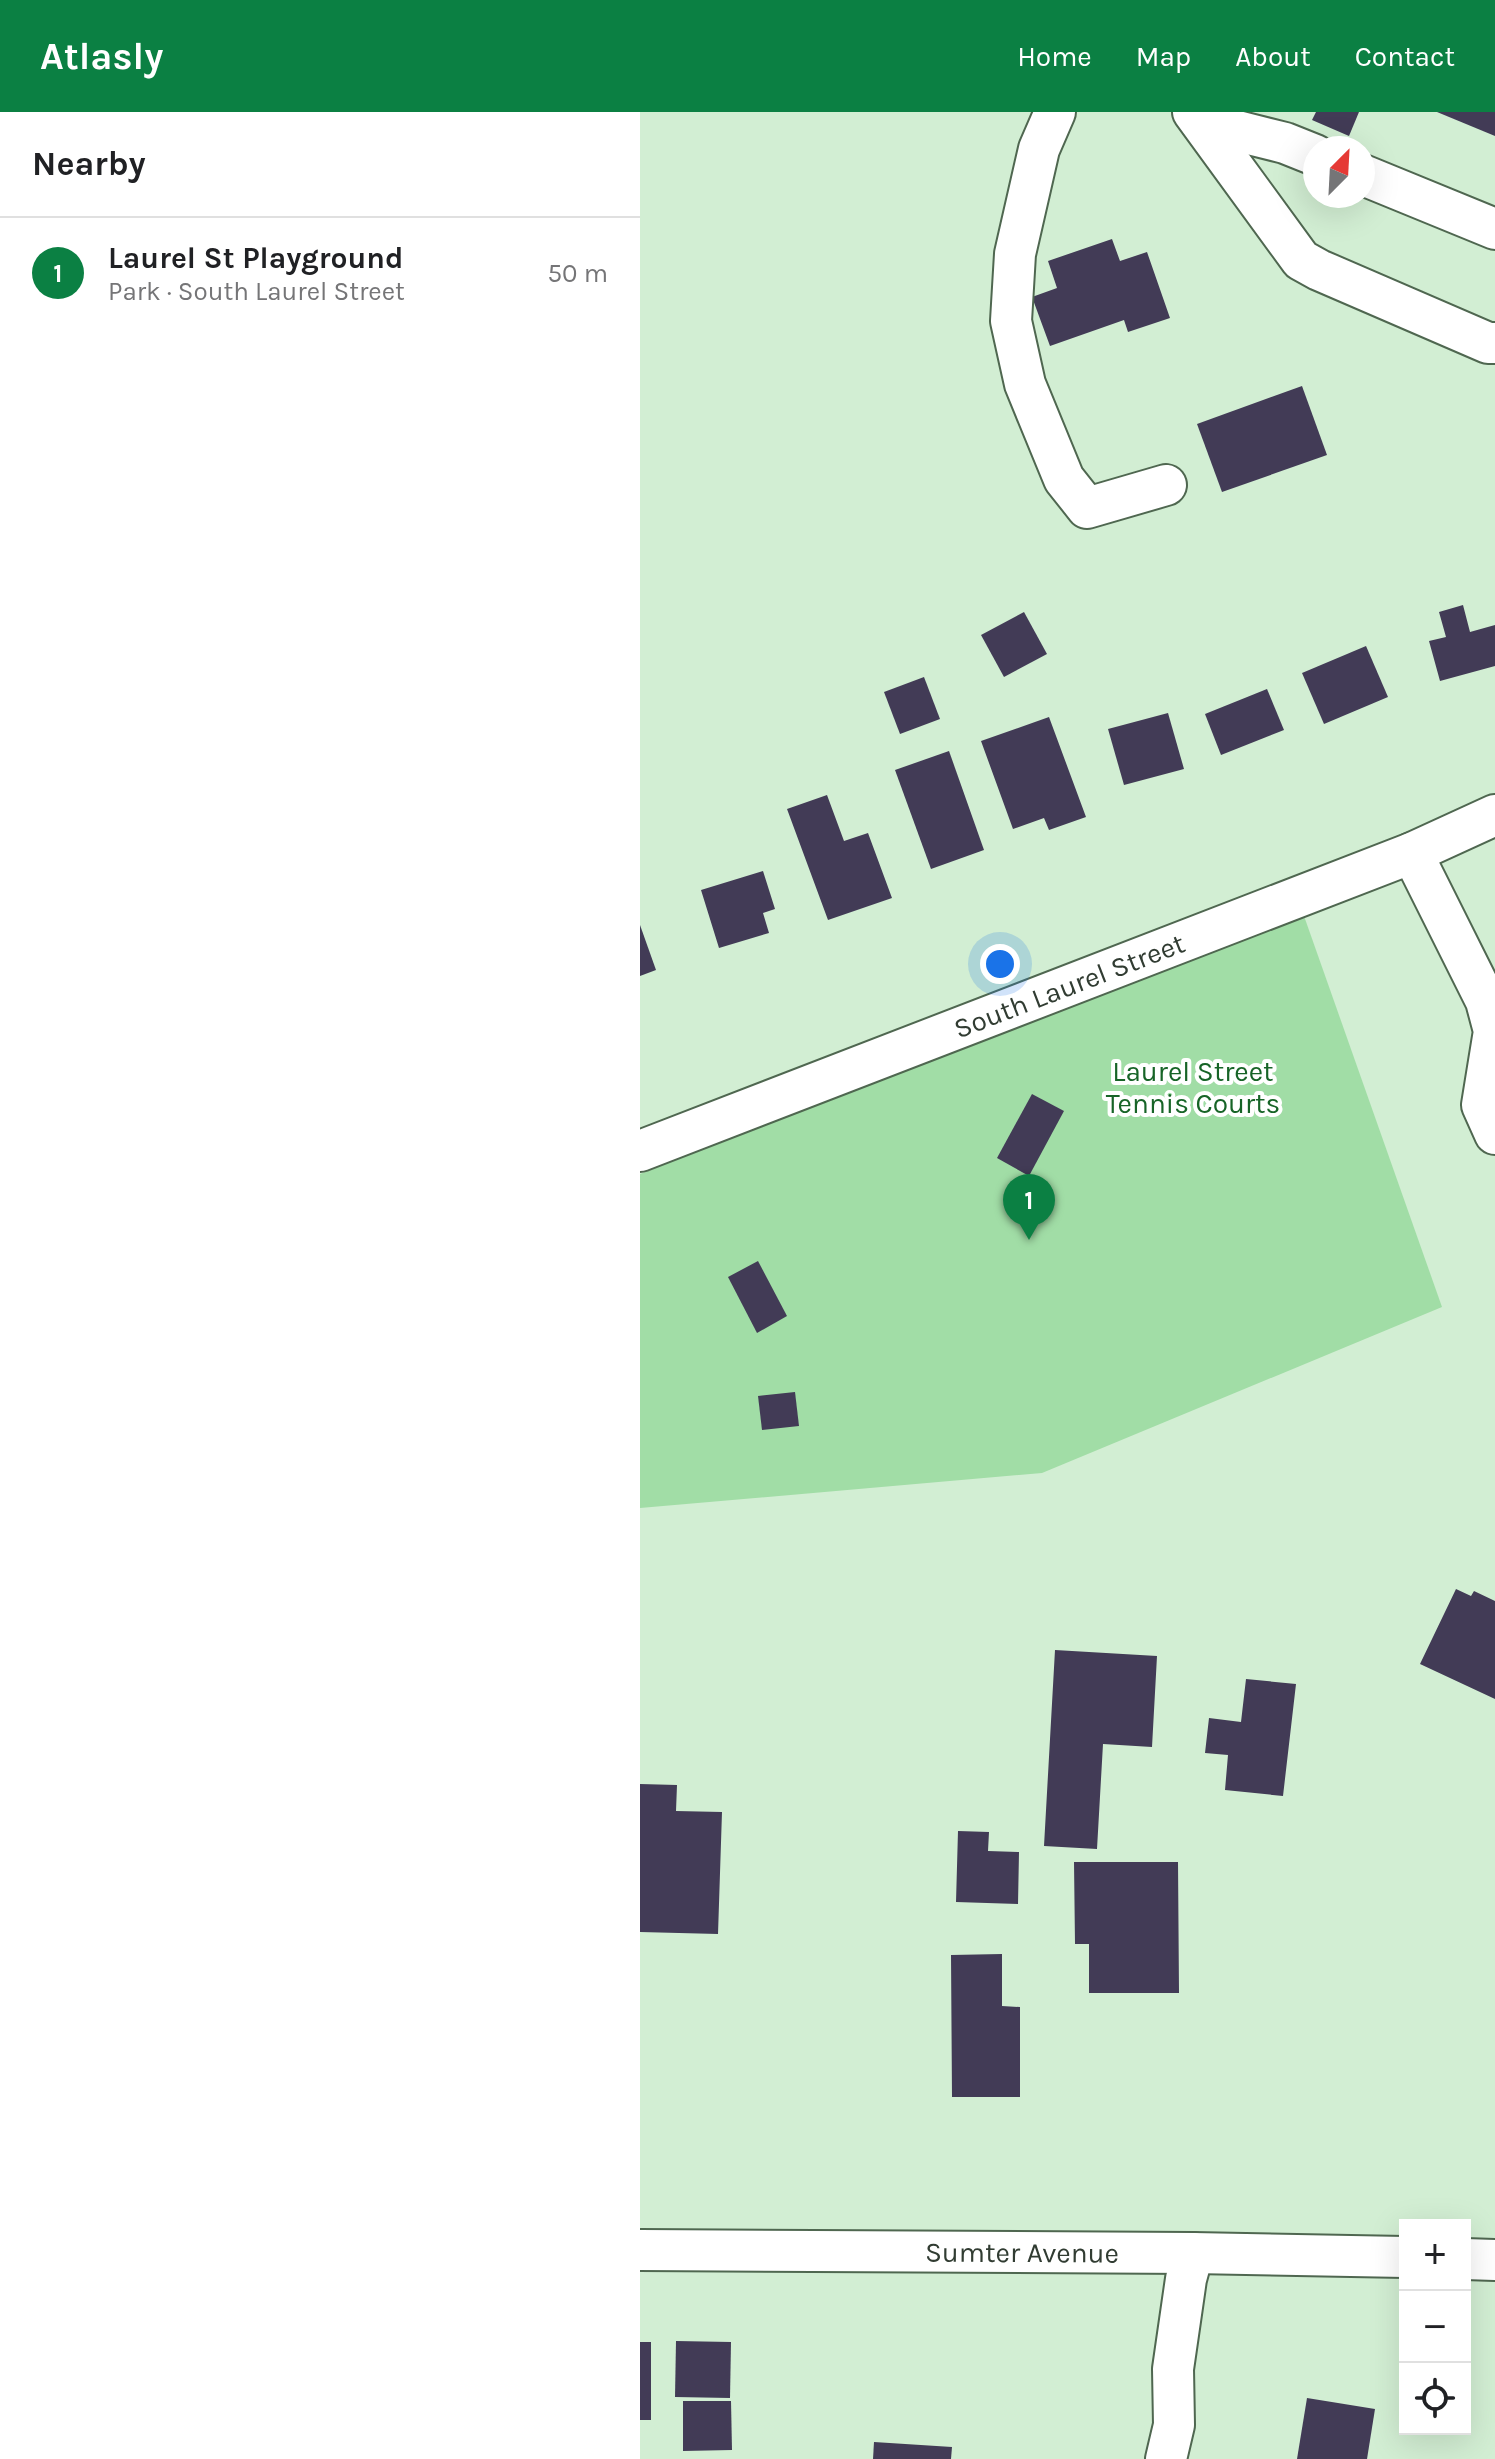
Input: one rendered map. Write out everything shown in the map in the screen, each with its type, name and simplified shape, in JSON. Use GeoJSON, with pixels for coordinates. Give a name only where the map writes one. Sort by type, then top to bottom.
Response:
{"type":"FeatureCollection","features":[{"type":"Feature","properties":{"kind":"street"},"geometry":{"type":"LineString","coordinates":[[1055,112],[1039,149],[1015,254],[1011,321],[1025,384],[1064,479],[1087,508],[1166,485]]}},
{"type":"Feature","properties":{"kind":"street"},"geometry":{"type":"LineString","coordinates":[[1197,117],[1303,150]]}},
{"type":"Feature","properties":{"kind":"street"},"geometry":{"type":"LineString","coordinates":[[1197,117],[1301,260],[1488,343],[1495,343]]}},
{"type":"Feature","properties":{"kind":"street"},"geometry":{"type":"LineString","coordinates":[[1375,180],[1495,229]]}},
{"type":"Feature","properties":{"kind":"street","name":"South Laurel Street"},"geometry":{"type":"LineString","coordinates":[[640,1151],[1412,853],[1495,815]]}},
{"type":"Feature","properties":{"kind":"street"},"geometry":{"type":"LineString","coordinates":[[1412,853],[1486,1001],[1494,1031],[1482,1105],[1495,1134]]}},
{"type":"Feature","properties":{"kind":"street","name":"Sumter Avenue"},"geometry":{"type":"LineString","coordinates":[[640,2250],[1399,2257]]}},
{"type":"Feature","properties":{"kind":"street"},"geometry":{"type":"LineString","coordinates":[[1166,2459],[1174,2425],[1173,2369],[1186,2279],[1193,2253]]}},
{"type":"Feature","properties":{"kind":"street"},"geometry":{"type":"LineString","coordinates":[[1471,2259],[1495,2260]]}},
{"type":"Feature","properties":{"kind":"green space","name":"Laurel Street Tennis Courts"},"geometry":{"type":"Polygon","coordinates":[[[1304,916],[1442,1307],[1042,1473],[640,1508],[640,1174],[1304,916]]]}},
{"type":"Feature","properties":{"kind":"building"},"geometry":{"type":"Polygon","coordinates":[[[1316,112],[1359,112],[1349,136],[1312,120],[1316,112]]]}},
{"type":"Feature","properties":{"kind":"building"},"geometry":{"type":"Polygon","coordinates":[[[1437,112],[1495,112],[1495,136],[1437,112]]]}},
{"type":"Feature","properties":{"kind":"building"},"geometry":{"type":"Polygon","coordinates":[[[1112,239],[1120,261],[1147,252],[1170,318],[1128,332],[1124,320],[1050,346],[1032,297],[1057,288],[1048,261],[1112,239]]]}},
{"type":"Feature","properties":{"kind":"building"},"geometry":{"type":"Polygon","coordinates":[[[1302,386],[1327,455],[1222,492],[1197,424],[1302,386]]]}},
{"type":"Feature","properties":{"kind":"building"},"geometry":{"type":"Polygon","coordinates":[[[1463,605],[1470,632],[1495,625],[1495,666],[1440,681],[1429,641],[1446,637],[1439,612],[1463,605]]]}},
{"type":"Feature","properties":{"kind":"building"},"geometry":{"type":"Polygon","coordinates":[[[1024,612],[1047,654],[1004,677],[981,635],[1024,612]]]}},
{"type":"Feature","properties":{"kind":"building"},"geometry":{"type":"Polygon","coordinates":[[[1366,646],[1388,697],[1324,724],[1302,673],[1366,646]]]}},
{"type":"Feature","properties":{"kind":"building"},"geometry":{"type":"Polygon","coordinates":[[[924,677],[940,719],[900,734],[884,692],[924,677]]]}},
{"type":"Feature","properties":{"kind":"building"},"geometry":{"type":"Polygon","coordinates":[[[1267,689],[1284,730],[1221,755],[1205,714],[1267,689]]]}},
{"type":"Feature","properties":{"kind":"building"},"geometry":{"type":"Polygon","coordinates":[[[1168,713],[1184,769],[1124,785],[1108,729],[1168,713]]]}},
{"type":"Feature","properties":{"kind":"building"},"geometry":{"type":"Polygon","coordinates":[[[1049,717],[1086,817],[1049,830],[1044,818],[1013,829],[981,741],[1049,717]]]}},
{"type":"Feature","properties":{"kind":"building"},"geometry":{"type":"Polygon","coordinates":[[[949,751],[984,850],[931,869],[895,770],[949,751]]]}},
{"type":"Feature","properties":{"kind":"building"},"geometry":{"type":"Polygon","coordinates":[[[827,795],[844,841],[868,833],[892,898],[828,920],[787,809],[827,795]]]}},
{"type":"Feature","properties":{"kind":"building"},"geometry":{"type":"Polygon","coordinates":[[[763,871],[775,909],[763,913],[769,933],[719,948],[701,890],[763,871]]]}},
{"type":"Feature","properties":{"kind":"building"},"geometry":{"type":"Polygon","coordinates":[[[640,925],[656,970],[640,976],[640,925]]]}},
{"type":"Feature","properties":{"kind":"building"},"geometry":{"type":"Polygon","coordinates":[[[1032,1094],[1064,1111],[1029,1176],[997,1158],[1032,1094]]]}},
{"type":"Feature","properties":{"kind":"building"},"geometry":{"type":"Polygon","coordinates":[[[758,1261],[787,1316],[757,1333],[728,1277],[758,1261]]]}},
{"type":"Feature","properties":{"kind":"building"},"geometry":{"type":"Polygon","coordinates":[[[795,1392],[799,1426],[762,1430],[758,1396],[795,1392]]]}},
{"type":"Feature","properties":{"kind":"building"},"geometry":{"type":"Polygon","coordinates":[[[1456,1589],[1471,1596],[1474,1591],[1495,1601],[1495,1699],[1420,1664],[1456,1589]]]}},
{"type":"Feature","properties":{"kind":"building"},"geometry":{"type":"Polygon","coordinates":[[[1055,1650],[1157,1656],[1152,1747],[1103,1744],[1097,1849],[1044,1846],[1055,1650]]]}},
{"type":"Feature","properties":{"kind":"building"},"geometry":{"type":"Polygon","coordinates":[[[1246,1679],[1296,1684],[1283,1796],[1225,1790],[1228,1755],[1205,1753],[1209,1718],[1241,1722],[1246,1679]]]}},
{"type":"Feature","properties":{"kind":"building"},"geometry":{"type":"Polygon","coordinates":[[[640,1784],[677,1785],[676,1811],[722,1812],[718,1934],[640,1932],[640,1784]]]}},
{"type":"Feature","properties":{"kind":"building"},"geometry":{"type":"Polygon","coordinates":[[[958,1831],[989,1832],[988,1851],[1019,1852],[1018,1904],[956,1902],[958,1831]]]}},
{"type":"Feature","properties":{"kind":"building"},"geometry":{"type":"Polygon","coordinates":[[[1074,1862],[1178,1862],[1179,1993],[1089,1993],[1089,1944],[1075,1944],[1074,1862]]]}},
{"type":"Feature","properties":{"kind":"building"},"geometry":{"type":"Polygon","coordinates":[[[1002,1954],[1002,2006],[1020,2007],[1020,2097],[952,2097],[951,1955],[1002,1954]]]}},
{"type":"Feature","properties":{"kind":"building"},"geometry":{"type":"Polygon","coordinates":[[[676,2341],[731,2342],[730,2398],[675,2397],[676,2341]]]}},
{"type":"Feature","properties":{"kind":"building"},"geometry":{"type":"Polygon","coordinates":[[[640,2342],[651,2342],[651,2420],[640,2420],[640,2342]]]}},
{"type":"Feature","properties":{"kind":"building"},"geometry":{"type":"Polygon","coordinates":[[[1307,2398],[1375,2409],[1367,2459],[1297,2459],[1307,2398]]]}},
{"type":"Feature","properties":{"kind":"building"},"geometry":{"type":"Polygon","coordinates":[[[683,2401],[731,2401],[732,2450],[683,2451],[683,2401]]]}},
{"type":"Feature","properties":{"kind":"building"},"geometry":{"type":"Polygon","coordinates":[[[874,2442],[952,2447],[951,2459],[873,2459],[874,2442]]]}},
{"type":"Feature","properties":{"kind":"place","name":"Laurel St Playground"},"geometry":{"type":"Point","coordinates":[1029,1240]}}]}
